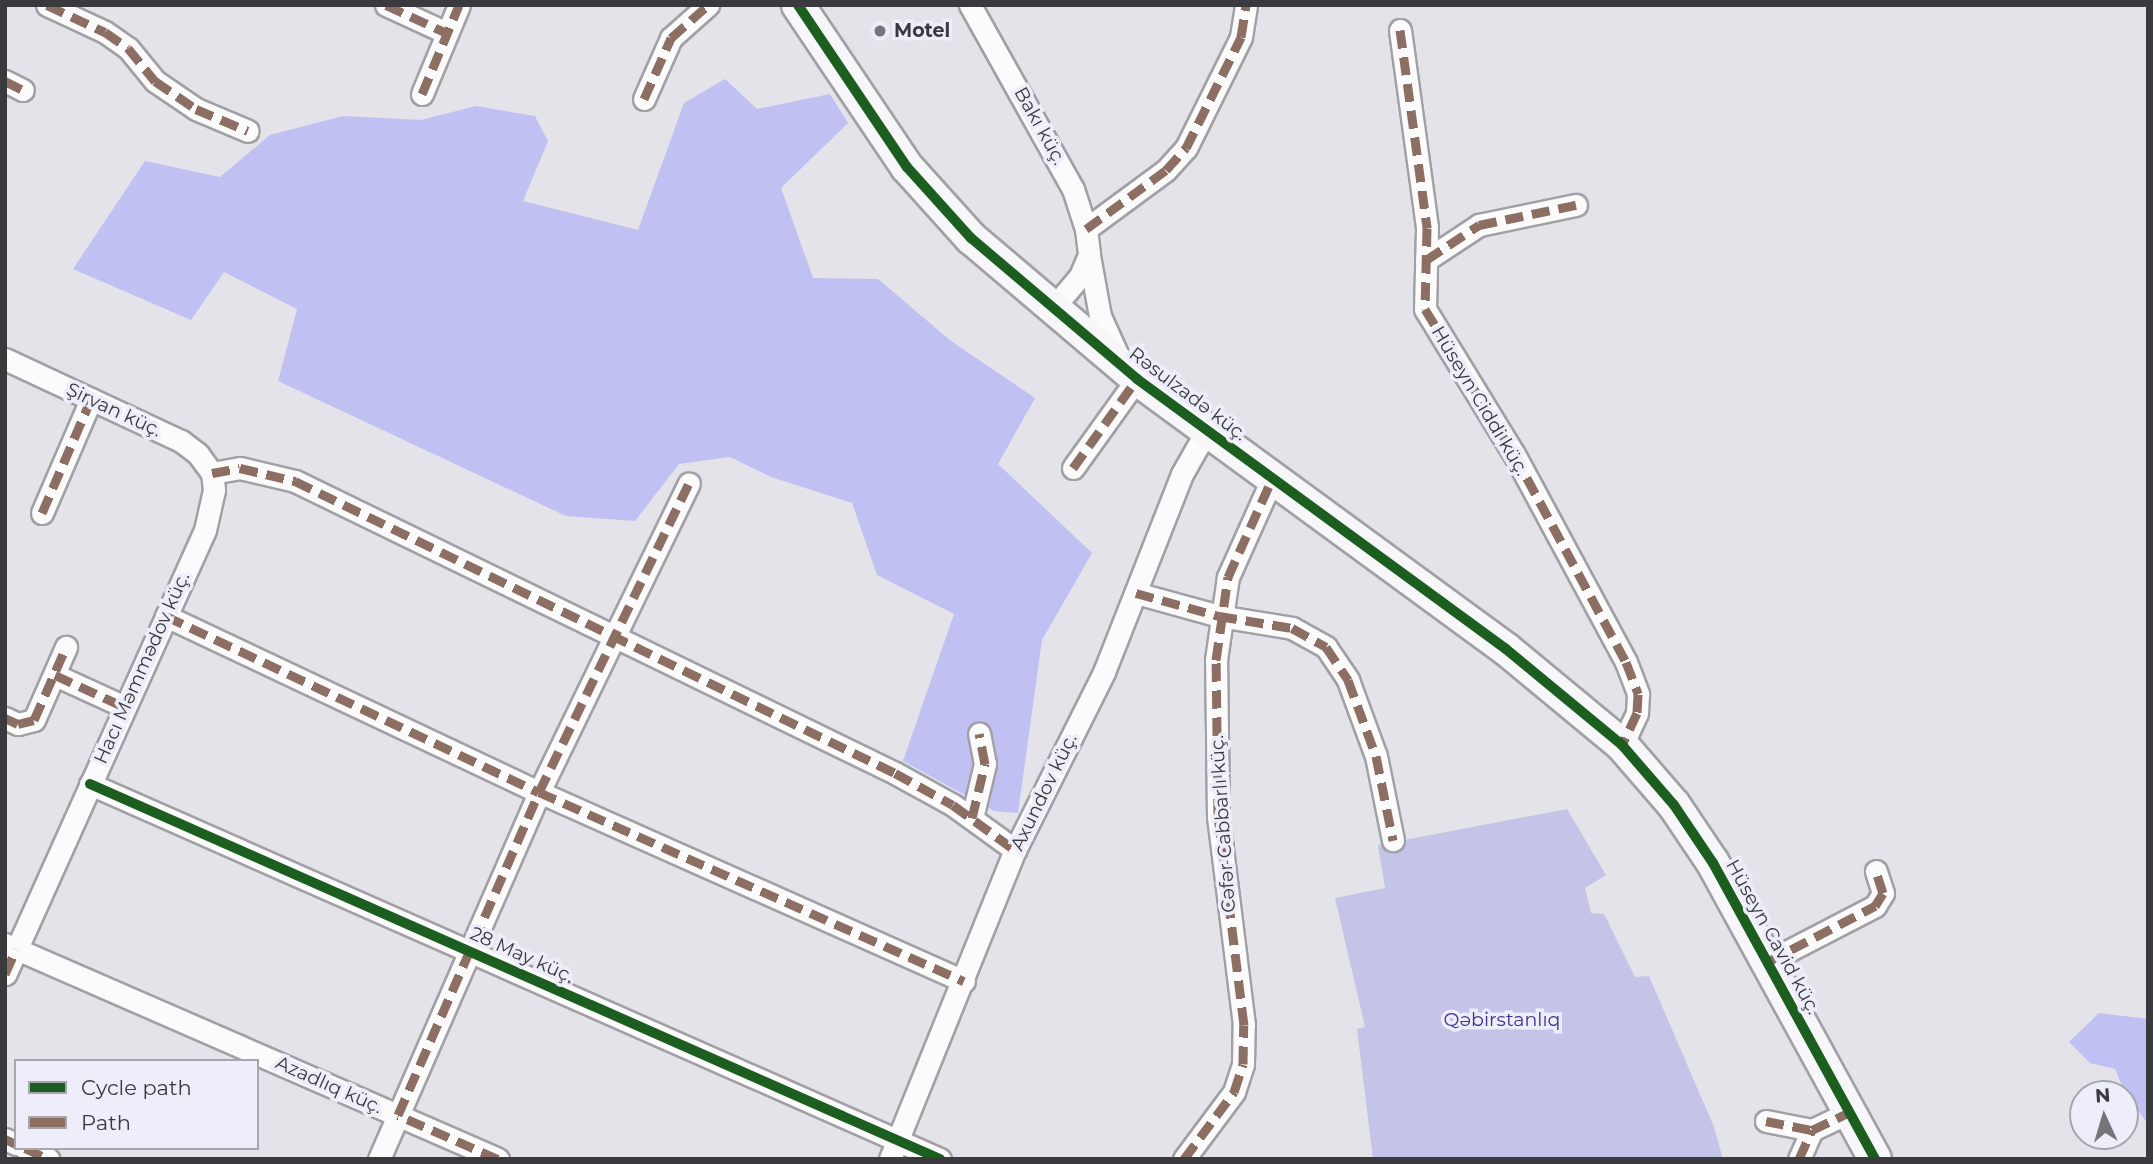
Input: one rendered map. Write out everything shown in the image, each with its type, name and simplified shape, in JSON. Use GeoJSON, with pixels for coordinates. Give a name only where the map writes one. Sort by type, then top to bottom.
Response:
{"type":"FeatureCollection","features":[{"type":"Feature","properties":{"kind":"street"},"geometry":{"type":"LineString","coordinates":[[47,5],[105,32],[128,48],[155,81],[196,109],[248,131]]}},
{"type":"Feature","properties":{"kind":"street"},"geometry":{"type":"LineString","coordinates":[[386,5],[447,33]]}},
{"type":"Feature","properties":{"kind":"street"},"geometry":{"type":"LineString","coordinates":[[422,94],[459,5]]}},
{"type":"Feature","properties":{"kind":"street"},"geometry":{"type":"LineString","coordinates":[[644,99],[671,38],[708,5]]}},
{"type":"Feature","properties":{"kind":"street","name":"Rəsulzadə küç."},"geometry":{"type":"LineString","coordinates":[[798,5],[908,167],[941,208],[1130,373],[1272,480],[1506,649],[1622,745]]}},
{"type":"Feature","properties":{"kind":"street","name":"Bakı küç."},"geometry":{"type":"LineString","coordinates":[[970,5],[1055,151],[1086,229],[1100,316],[1130,373]]}},
{"type":"Feature","properties":{"kind":"street"},"geometry":{"type":"LineString","coordinates":[[1086,229],[1166,170],[1186,148],[1241,37],[1246,5]]}},
{"type":"Feature","properties":{"kind":"street","name":"Hüseyn Ciddi küç."},"geometry":{"type":"LineString","coordinates":[[1400,30],[1425,206],[1425,309],[1514,454],[1626,662],[1638,694],[1637,713],[1622,745]]}},
{"type":"Feature","properties":{"kind":"street"},"geometry":{"type":"LineString","coordinates":[[1426,260],[1479,225],[1576,205]]}},
{"type":"Feature","properties":{"kind":"street"},"geometry":{"type":"LineString","coordinates":[[1053,307],[1080,275],[1089,255]]}},
{"type":"Feature","properties":{"kind":"street","name":"Şirvan küç."},"geometry":{"type":"LineString","coordinates":[[5,359],[181,442],[198,454],[212,473]]}},
{"type":"Feature","properties":{"kind":"street"},"geometry":{"type":"LineString","coordinates":[[1073,468],[1130,373]]}},
{"type":"Feature","properties":{"kind":"street"},"geometry":{"type":"LineString","coordinates":[[42,513],[91,399]]}},
{"type":"Feature","properties":{"kind":"street","name":"Axundov küç."},"geometry":{"type":"LineString","coordinates":[[894,1149],[1015,850],[1104,672],[1182,474],[1207,430]]}},
{"type":"Feature","properties":{"kind":"street"},"geometry":{"type":"LineString","coordinates":[[212,473],[240,468],[295,481],[614,633],[895,773],[972,818],[1015,850]]}},
{"type":"Feature","properties":{"kind":"street","name":"Hacı Məmmədov küç."},"geometry":{"type":"LineString","coordinates":[[5,974],[11,946],[90,784],[205,530],[214,491],[212,473]]}},
{"type":"Feature","properties":{"kind":"street","name":"Cəfər Cabbarlı küç."},"geometry":{"type":"LineString","coordinates":[[1184,1159],[1234,1092],[1244,1053],[1218,816],[1215,715],[1219,616],[1237,551],[1272,480]]}},
{"type":"Feature","properties":{"kind":"street"},"geometry":{"type":"LineString","coordinates":[[379,1159],[539,792],[688,484]]}},
{"type":"Feature","properties":{"kind":"street"},"geometry":{"type":"LineString","coordinates":[[1136,593],[1219,616],[1292,628],[1310,635],[1336,658],[1376,756],[1393,840]]}},
{"type":"Feature","properties":{"kind":"street"},"geometry":{"type":"LineString","coordinates":[[166,616],[539,792],[964,981]]}},
{"type":"Feature","properties":{"kind":"street"},"geometry":{"type":"LineString","coordinates":[[5,718],[18,724],[34,720],[66,647]]}},
{"type":"Feature","properties":{"kind":"street"},"geometry":{"type":"LineString","coordinates":[[55,675],[125,707]]}},
{"type":"Feature","properties":{"kind":"street"},"geometry":{"type":"LineString","coordinates":[[972,818],[985,764],[979,734]]}},
{"type":"Feature","properties":{"kind":"street","name":"Hüseyn Cavid küç."},"geometry":{"type":"LineString","coordinates":[[1622,745],[1690,828],[1875,1159]]}},
{"type":"Feature","properties":{"kind":"street","name":"28 May küç."},"geometry":{"type":"LineString","coordinates":[[90,784],[470,951],[894,1149],[940,1159]]}},
{"type":"Feature","properties":{"kind":"street"},"geometry":{"type":"LineString","coordinates":[[1767,962],[1875,905],[1883,893],[1875,871]]}},
{"type":"Feature","properties":{"kind":"street","name":"Azadlıq küç."},"geometry":{"type":"LineString","coordinates":[[11,946],[498,1159]]}},
{"type":"Feature","properties":{"kind":"street"},"geometry":{"type":"LineString","coordinates":[[1766,1121],[1812,1130],[1850,1112]]}},
{"type":"Feature","properties":{"kind":"street"},"geometry":{"type":"LineString","coordinates":[[1799,1159],[1812,1130]]}},
{"type":"Feature","properties":{"kind":"street"},"geometry":{"type":"LineString","coordinates":[[30,1150],[49,1159]]}},
{"type":"Feature","properties":{"kind":"green space","name":"Qəbirstanlıq"},"geometry":{"type":"Polygon","coordinates":[[[1567,809],[1606,875],[1585,888],[1591,913],[1604,914],[1635,977],[1649,976],[1714,1127],[1723,1159],[1373,1159],[1357,1029],[1365,1027],[1335,898],[1385,888],[1378,845],[1567,809]]]}},
{"type":"Feature","properties":{"kind":"shaded area"},"geometry":{"type":"Polygon","coordinates":[[[725,79],[757,109],[830,94],[848,123],[781,188],[813,278],[878,279],[951,341],[1035,398],[998,464],[1092,553],[1042,640],[1018,813],[994,811],[903,761],[954,614],[877,575],[852,503],[771,477],[730,457],[679,464],[635,521],[566,516],[278,381],[297,309],[224,272],[191,320],[73,269],[145,161],[220,177],[270,135],[343,116],[421,120],[476,106],[535,116],[548,141],[523,201],[638,230],[684,103],[725,79]]]}},
{"type":"Feature","properties":{"kind":"shaded area"},"geometry":{"type":"Polygon","coordinates":[[[2099,1013],[2148,1019],[2148,1159],[2147,1123],[2139,1112],[2139,1080],[2119,1080],[2115,1069],[2090,1063],[2069,1042],[2099,1013]]]}},
{"type":"Feature","properties":{"kind":"marked path"},"geometry":{"type":"LineString","coordinates":[[47,5],[105,32],[128,48],[155,81],[196,109],[248,131]]}},
{"type":"Feature","properties":{"kind":"marked path"},"geometry":{"type":"LineString","coordinates":[[386,5],[447,33]]}},
{"type":"Feature","properties":{"kind":"marked path"},"geometry":{"type":"LineString","coordinates":[[422,94],[459,5]]}},
{"type":"Feature","properties":{"kind":"marked path"},"geometry":{"type":"LineString","coordinates":[[644,99],[671,38],[708,5]]}},
{"type":"Feature","properties":{"kind":"marked path"},"geometry":{"type":"LineString","coordinates":[[1086,229],[1166,170],[1186,148],[1241,37],[1246,5]]}},
{"type":"Feature","properties":{"kind":"marked path"},"geometry":{"type":"LineString","coordinates":[[1400,30],[1427,228],[1425,309],[1514,454],[1626,662],[1638,694],[1637,713],[1622,745]]}},
{"type":"Feature","properties":{"kind":"marked path"},"geometry":{"type":"LineString","coordinates":[[5,81],[23,90]]}},
{"type":"Feature","properties":{"kind":"marked path"},"geometry":{"type":"LineString","coordinates":[[1426,260],[1479,225],[1576,205]]}},
{"type":"Feature","properties":{"kind":"marked path"},"geometry":{"type":"LineString","coordinates":[[1073,468],[1137,379]]}},
{"type":"Feature","properties":{"kind":"marked path"},"geometry":{"type":"LineString","coordinates":[[42,513],[91,399]]}},
{"type":"Feature","properties":{"kind":"marked path"},"geometry":{"type":"LineString","coordinates":[[212,473],[240,468],[295,481],[895,773],[953,805],[1015,850]]}},
{"type":"Feature","properties":{"kind":"marked path"},"geometry":{"type":"LineString","coordinates":[[1184,1159],[1234,1092],[1243,1064],[1244,1025],[1218,816],[1216,660],[1228,577],[1272,479]]}},
{"type":"Feature","properties":{"kind":"marked path"},"geometry":{"type":"LineString","coordinates":[[498,1159],[398,1115],[539,792],[689,483]]}},
{"type":"Feature","properties":{"kind":"marked path"},"geometry":{"type":"LineString","coordinates":[[1136,593],[1219,616],[1292,628],[1326,647],[1348,680],[1376,756],[1393,840]]}},
{"type":"Feature","properties":{"kind":"marked path"},"geometry":{"type":"LineString","coordinates":[[166,616],[539,792],[964,981]]}},
{"type":"Feature","properties":{"kind":"marked path"},"geometry":{"type":"LineString","coordinates":[[5,718],[18,724],[34,720],[66,647]]}},
{"type":"Feature","properties":{"kind":"marked path"},"geometry":{"type":"LineString","coordinates":[[55,675],[125,707]]}},
{"type":"Feature","properties":{"kind":"marked path"},"geometry":{"type":"LineString","coordinates":[[972,818],[985,764],[979,734]]}},
{"type":"Feature","properties":{"kind":"marked path"},"geometry":{"type":"LineString","coordinates":[[1767,962],[1875,906],[1883,893],[1876,871]]}},
{"type":"Feature","properties":{"kind":"marked path"},"geometry":{"type":"LineString","coordinates":[[5,974],[16,949]]}},
{"type":"Feature","properties":{"kind":"marked path"},"geometry":{"type":"LineString","coordinates":[[1799,1159],[1812,1130],[1850,1112]]}},
{"type":"Feature","properties":{"kind":"marked path"},"geometry":{"type":"LineString","coordinates":[[1766,1121],[1812,1130]]}},
{"type":"Feature","properties":{"kind":"marked path"},"geometry":{"type":"LineString","coordinates":[[5,1139],[14,1143]]}},
{"type":"Feature","properties":{"kind":"marked path"},"geometry":{"type":"LineString","coordinates":[[29,1150],[49,1159]]}},
{"type":"Feature","properties":{"kind":"cycle path"},"geometry":{"type":"LineString","coordinates":[[798,5],[907,167],[971,238],[1137,379],[1506,649],[1622,745],[1674,805],[1713,863],[1875,1159]]}},
{"type":"Feature","properties":{"kind":"cycle path"},"geometry":{"type":"LineString","coordinates":[[90,784],[940,1159]]}},
{"type":"Feature","properties":{"kind":"place","name":"Motel"},"geometry":{"type":"Point","coordinates":[880,31]}}]}
